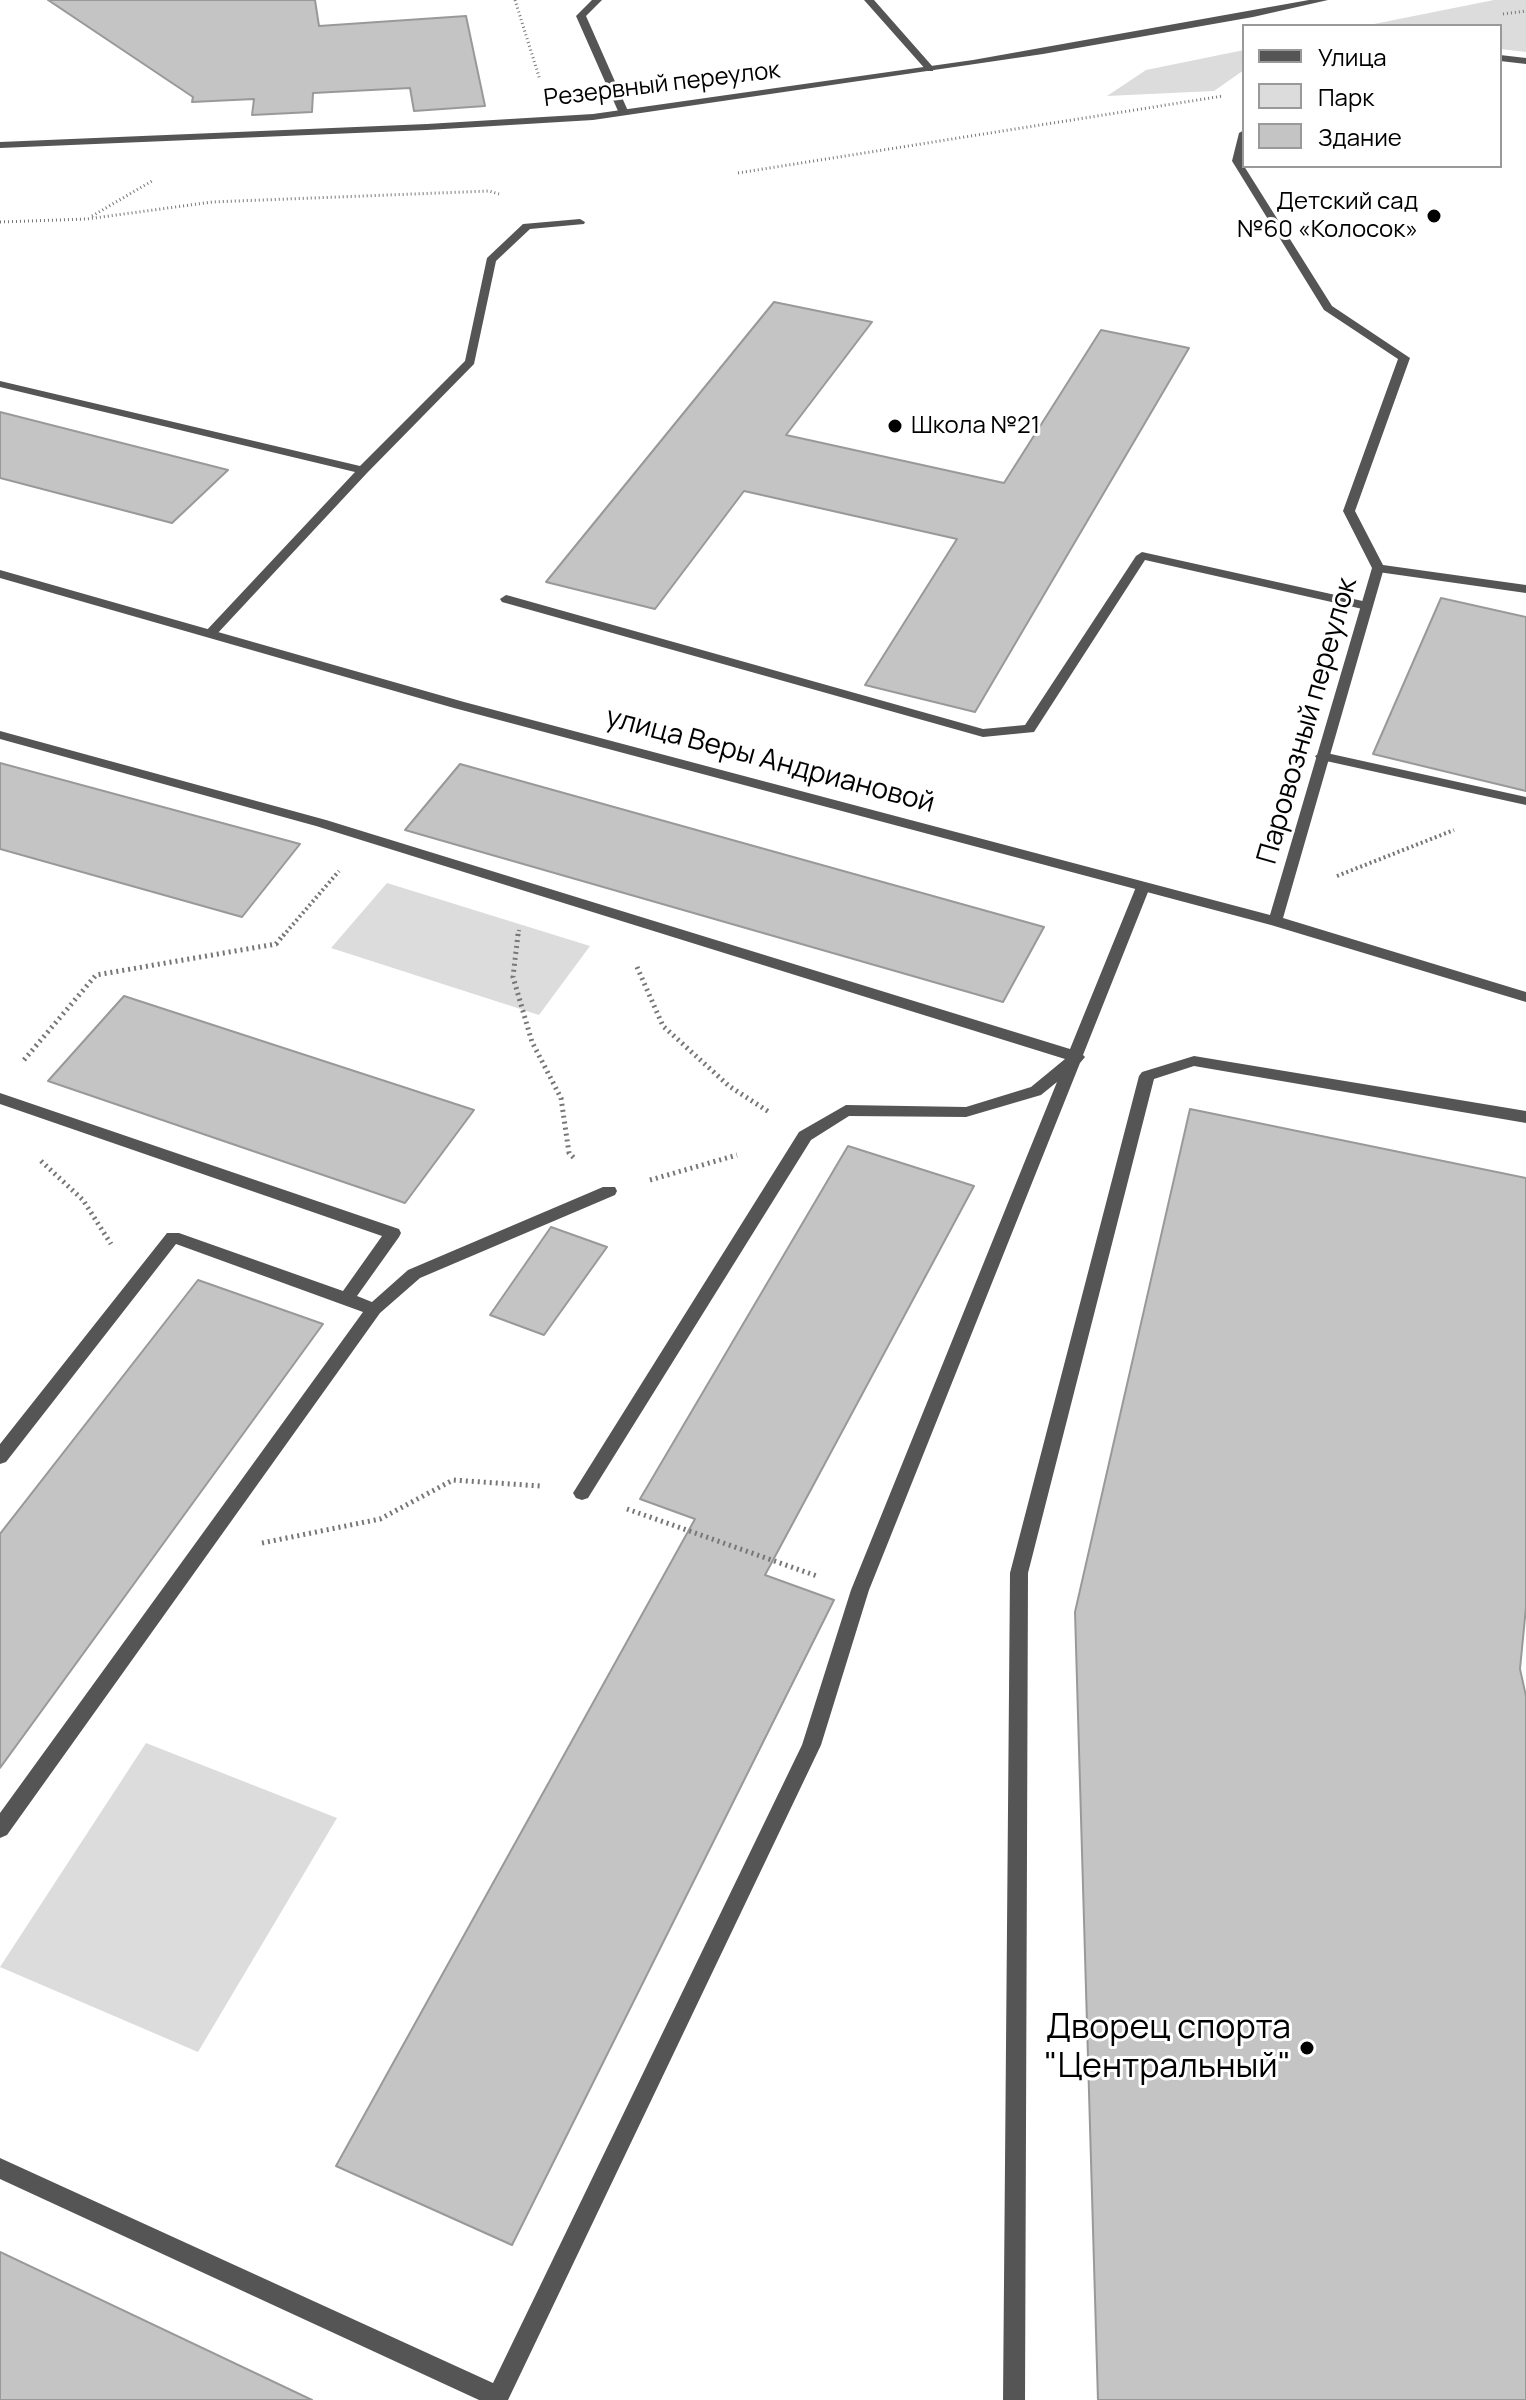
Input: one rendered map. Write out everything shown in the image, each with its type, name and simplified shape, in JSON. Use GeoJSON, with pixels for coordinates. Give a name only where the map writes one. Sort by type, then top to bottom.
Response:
{"type":"FeatureCollection","features":[{"type":"Feature","properties":{"kind":"street"},"geometry":{"type":"LineString","coordinates":[[597,0],[581,16],[623,111]]}},
{"type":"Feature","properties":{"kind":"street"},"geometry":{"type":"LineString","coordinates":[[869,0],[930,69]]}},
{"type":"Feature","properties":{"kind":"street","name":"Резервный переулок"},"geometry":{"type":"LineString","coordinates":[[0,145],[221,133],[396,130],[552,119],[930,69],[1152,35],[1323,0]]}},
{"type":"Feature","properties":{"kind":"street"},"geometry":{"type":"LineString","coordinates":[[1502,58],[1526,61]]}},
{"type":"Feature","properties":{"kind":"street","name":"Паровозный переулок"},"geometry":{"type":"LineString","coordinates":[[1242,141],[1237,161],[1328,308],[1404,358],[1349,511],[1378,568],[1275,921]]}},
{"type":"Feature","properties":{"kind":"street"},"geometry":{"type":"LineString","coordinates":[[211,632],[363,470],[470,362],[491,260],[527,226],[580,222]]}},
{"type":"Feature","properties":{"kind":"street"},"geometry":{"type":"LineString","coordinates":[[0,384],[363,470]]}},
{"type":"Feature","properties":{"kind":"street"},"geometry":{"type":"LineString","coordinates":[[506,599],[983,733],[1029,729],[1142,556],[1367,606]]}},
{"type":"Feature","properties":{"kind":"street"},"geometry":{"type":"LineString","coordinates":[[1378,568],[1526,589]]}},
{"type":"Feature","properties":{"kind":"street","name":"улица Веры Андриановой"},"geometry":{"type":"LineString","coordinates":[[0,574],[459,705],[1275,921],[1526,997]]}},
{"type":"Feature","properties":{"kind":"street"},"geometry":{"type":"LineString","coordinates":[[0,735],[321,823],[366,840],[1077,1057]]}},
{"type":"Feature","properties":{"kind":"street"},"geometry":{"type":"LineString","coordinates":[[1322,756],[1526,801]]}},
{"type":"Feature","properties":{"kind":"street"},"geometry":{"type":"LineString","coordinates":[[0,2168],[502,2398],[811,1745],[860,1590],[1143,887]]}},
{"type":"Feature","properties":{"kind":"street"},"geometry":{"type":"LineString","coordinates":[[582,1493],[805,1136],[846,1110],[966,1112],[1036,1091],[1077,1057]]}},
{"type":"Feature","properties":{"kind":"street"},"geometry":{"type":"LineString","coordinates":[[1014,2400],[1019,1573],[1147,1076],[1194,1061],[1526,1117]]}},
{"type":"Feature","properties":{"kind":"street"},"geometry":{"type":"LineString","coordinates":[[0,1098],[393,1233],[346,1299]]}},
{"type":"Feature","properties":{"kind":"street"},"geometry":{"type":"LineString","coordinates":[[0,1829],[374,1309],[414,1274],[609,1191]]}},
{"type":"Feature","properties":{"kind":"street"},"geometry":{"type":"LineString","coordinates":[[0,1457],[173,1237],[374,1309]]}},
{"type":"Feature","properties":{"kind":"path"},"geometry":{"type":"LineString","coordinates":[[515,0],[552,119]]}},
{"type":"Feature","properties":{"kind":"path"},"geometry":{"type":"LineString","coordinates":[[738,173],[1228,95]]}},
{"type":"Feature","properties":{"kind":"path"},"geometry":{"type":"LineString","coordinates":[[0,222],[87,219],[212,202],[489,191],[520,200],[527,226]]}},
{"type":"Feature","properties":{"kind":"path"},"geometry":{"type":"LineString","coordinates":[[1275,921],[1330,879],[1526,801]]}},
{"type":"Feature","properties":{"kind":"path"},"geometry":{"type":"LineString","coordinates":[[19,1065],[96,975],[276,944],[366,840]]}},
{"type":"Feature","properties":{"kind":"path"},"geometry":{"type":"LineString","coordinates":[[525,888],[513,977],[532,1042],[561,1098],[569,1153],[609,1191],[805,1136]]}},
{"type":"Feature","properties":{"kind":"path"},"geometry":{"type":"LineString","coordinates":[[613,915],[663,1026],[729,1086],[805,1136]]}},
{"type":"Feature","properties":{"kind":"path"},"geometry":{"type":"LineString","coordinates":[[31,1151],[83,1200],[137,1286]]}},
{"type":"Feature","properties":{"kind":"path"},"geometry":{"type":"LineString","coordinates":[[203,1546],[279,1541],[380,1519],[453,1480],[550,1486],[582,1493],[860,1590]]}},
{"type":"Feature","properties":{"kind":"green space"},"geometry":{"type":"Polygon","coordinates":[[[1494,0],[1526,0],[1526,52],[1502,49],[1502,24],[1374,24],[1494,0]]]}},
{"type":"Feature","properties":{"kind":"green space"},"geometry":{"type":"Polygon","coordinates":[[[1242,50],[1242,71],[1214,91],[1107,96],[1146,70],[1242,50]]]}},
{"type":"Feature","properties":{"kind":"green space"},"geometry":{"type":"Polygon","coordinates":[[[387,883],[590,946],[539,1015],[331,948],[387,883]]]}},
{"type":"Feature","properties":{"kind":"green space"},"geometry":{"type":"Polygon","coordinates":[[[146,1743],[337,1818],[198,2052],[0,1967],[146,1743]]]}},
{"type":"Feature","properties":{"kind":"building"},"geometry":{"type":"Polygon","coordinates":[[[48,0],[315,0],[319,26],[466,16],[485,106],[414,111],[410,88],[313,93],[312,112],[252,115],[254,99],[192,102],[193,97],[48,0]]]}},
{"type":"Feature","properties":{"kind":"building"},"geometry":{"type":"Polygon","coordinates":[[[774,302],[872,322],[786,435],[1004,483],[1101,330],[1189,348],[975,712],[865,685],[957,539],[744,491],[655,609],[546,582],[774,302]]]}},
{"type":"Feature","properties":{"kind":"building"},"geometry":{"type":"Polygon","coordinates":[[[0,412],[228,470],[172,523],[0,478],[0,412]]]}},
{"type":"Feature","properties":{"kind":"building"},"geometry":{"type":"Polygon","coordinates":[[[1441,598],[1526,617],[1526,791],[1373,754],[1441,598]]]}},
{"type":"Feature","properties":{"kind":"building"},"geometry":{"type":"Polygon","coordinates":[[[0,763],[300,844],[242,917],[0,849],[0,763]]]}},
{"type":"Feature","properties":{"kind":"building"},"geometry":{"type":"Polygon","coordinates":[[[460,764],[1044,927],[1003,1002],[405,830],[460,764]]]}},
{"type":"Feature","properties":{"kind":"building"},"geometry":{"type":"Polygon","coordinates":[[[124,996],[474,1110],[405,1203],[48,1081],[124,996]]]}},
{"type":"Feature","properties":{"kind":"building","name":"Дворец спорта \"Центральный\""},"geometry":{"type":"Polygon","coordinates":[[[1190,1109],[1526,1178],[1526,1607],[1520,1669],[1526,1696],[1526,2400],[1098,2400],[1075,1612],[1190,1109]]]}},
{"type":"Feature","properties":{"kind":"building"},"geometry":{"type":"Polygon","coordinates":[[[848,1146],[974,1186],[765,1575],[834,1600],[512,2245],[336,2166],[695,1519],[640,1499],[848,1146]]]}},
{"type":"Feature","properties":{"kind":"building"},"geometry":{"type":"Polygon","coordinates":[[[551,1227],[607,1247],[544,1335],[490,1315],[551,1227]]]}},
{"type":"Feature","properties":{"kind":"building"},"geometry":{"type":"Polygon","coordinates":[[[198,1280],[323,1324],[0,1768],[0,1534],[198,1280]]]}},
{"type":"Feature","properties":{"kind":"building"},"geometry":{"type":"Polygon","coordinates":[[[0,2252],[312,2400],[0,2400],[0,2252]]]}},
{"type":"Feature","properties":{"kind":"place","name":"Детский сад №60 «Колосок»"},"geometry":{"type":"Point","coordinates":[1434,216]}},
{"type":"Feature","properties":{"kind":"place","name":"Школа №21"},"geometry":{"type":"Point","coordinates":[895,426]}},
{"type":"Feature","properties":{"kind":"place","name":"Дворец спорта \"Центральный\""},"geometry":{"type":"Point","coordinates":[1307,2048]}}]}
